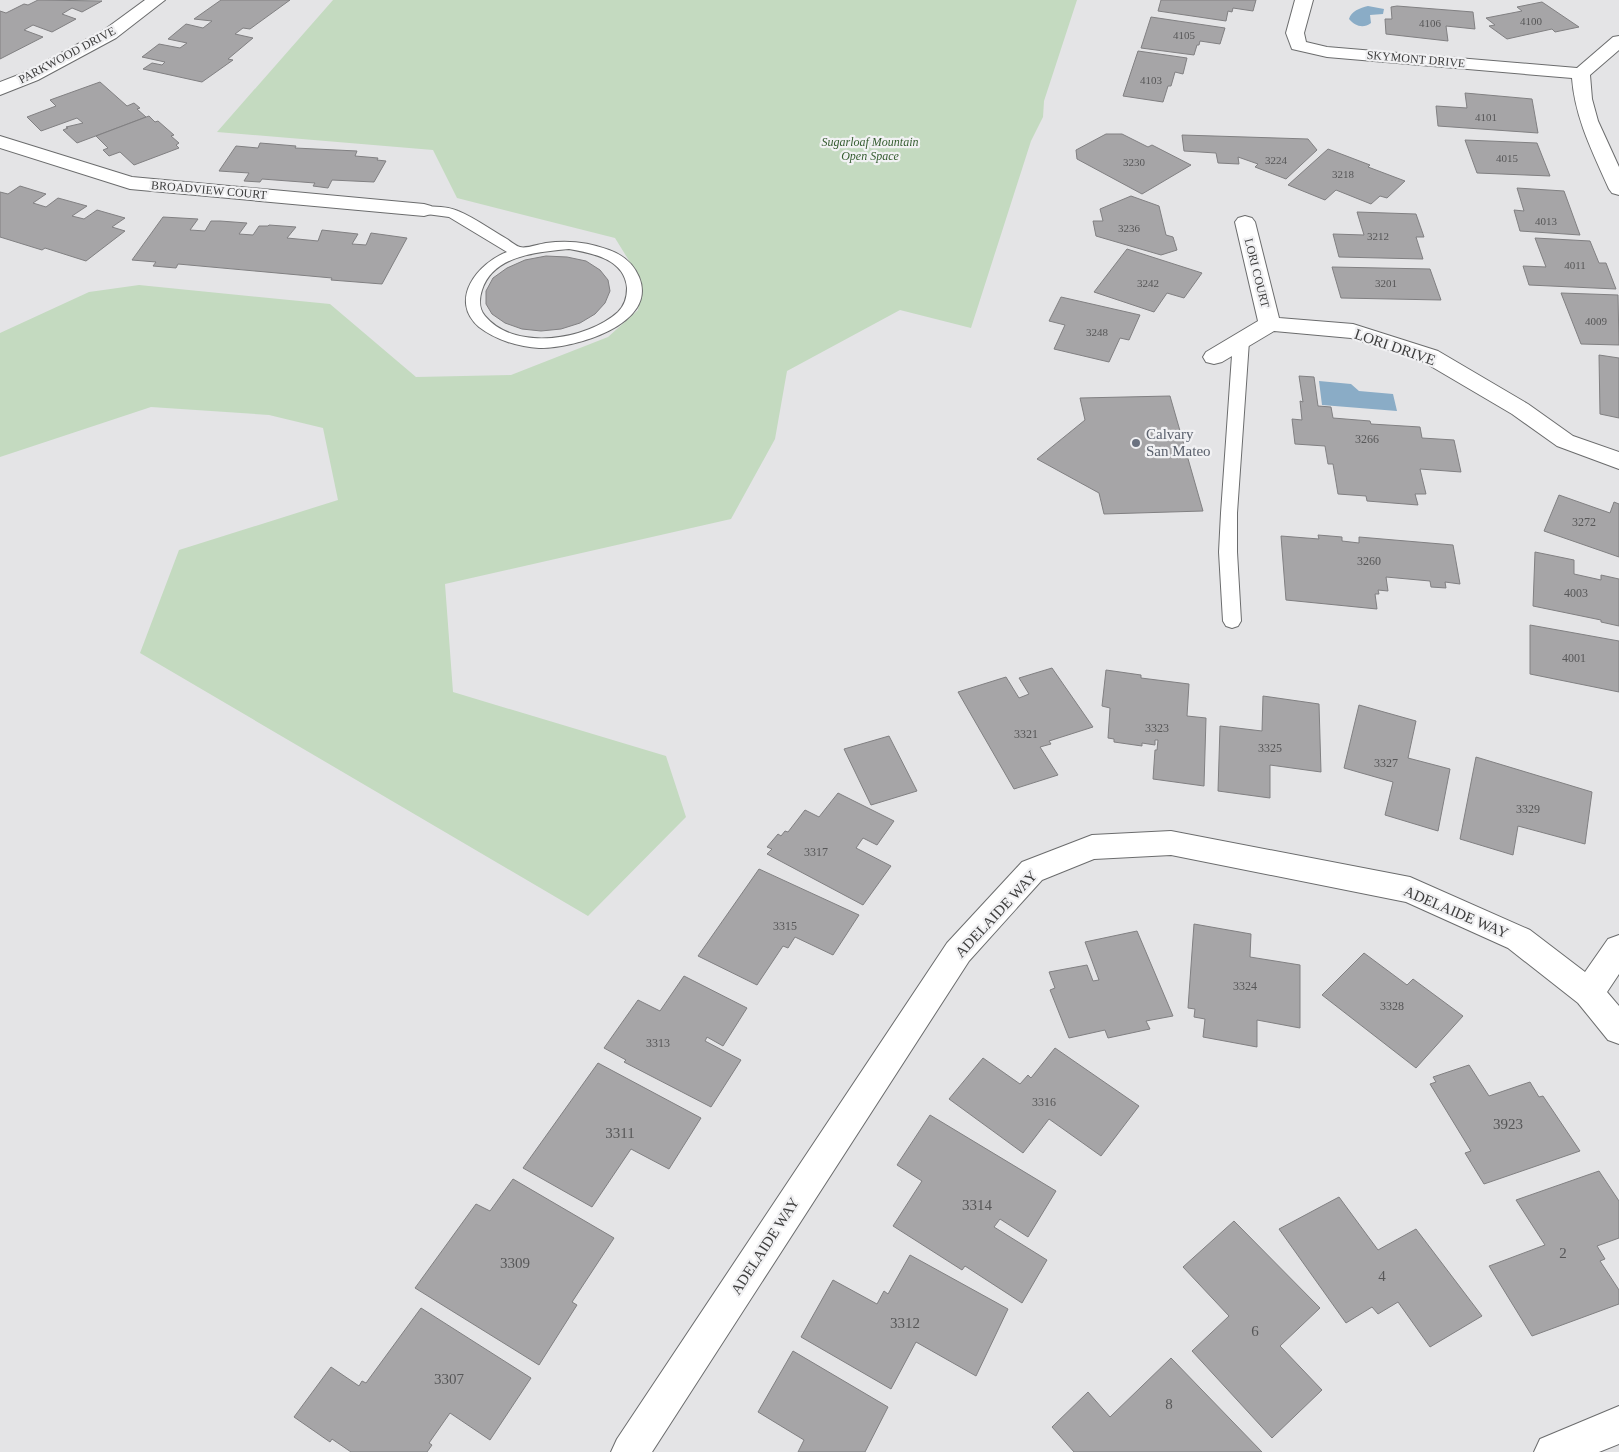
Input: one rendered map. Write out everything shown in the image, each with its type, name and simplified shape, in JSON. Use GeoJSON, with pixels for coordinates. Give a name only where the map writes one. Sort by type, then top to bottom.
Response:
{"type":"FeatureCollection","features":[{"type":"Feature","properties":{"kind":"street","name":"PARKWOOD DRIVE"},"geometry":{"type":"LineString","coordinates":[[0,90],[32,76],[110,34],[156,0]]}},
{"type":"Feature","properties":{"kind":"street","name":"SKYMONT DRIVE"},"geometry":{"type":"LineString","coordinates":[[1304,0],[1295,33],[1298,45],[1327,52],[1554,70],[1581,74]]}},
{"type":"Feature","properties":{"kind":"street"},"geometry":{"type":"LineString","coordinates":[[1619,41],[1581,74],[1583,99],[1590,121],[1619,189]]}},
{"type":"Feature","properties":{"kind":"street","name":"BROADVIEW COURT"},"geometry":{"type":"LineString","coordinates":[[0,142],[130,183],[424,210]]}},
{"type":"Feature","properties":{"kind":"street","name":"LORI COURT"},"geometry":{"type":"LineString","coordinates":[[1244,222],[1270,324]]}},
{"type":"Feature","properties":{"kind":"street"},"geometry":{"type":"LineString","coordinates":[[1214,357],[1270,324]]}},
{"type":"Feature","properties":{"kind":"street","name":"LORI DRIVE"},"geometry":{"type":"LineString","coordinates":[[1270,324],[1354,331],[1430,356],[1520,410],[1565,441],[1619,461]]}},
{"type":"Feature","properties":{"kind":"street","name":"ADELAIDE WAY"},"geometry":{"type":"LineString","coordinates":[[630,1452],[958,952],[1032,871],[1092,847],[1171,843],[1410,890],[1519,939],[1589,993],[1619,1030]]}},
{"type":"Feature","properties":{"kind":"street"},"geometry":{"type":"LineString","coordinates":[[1589,993],[1619,948]]}},
{"type":"Feature","properties":{"kind":"street"},"geometry":{"type":"LineString","coordinates":[[1553,1452],[1619,1425]]}},
{"type":"Feature","properties":{"kind":"lane"},"geometry":{"type":"LineString","coordinates":[[424,210],[452,213],[518,252],[543,246],[569,245],[594,249],[614,257],[629,269],[635,284],[634,300],[624,315],[606,328],[582,338],[554,342],[526,342],[502,335],[484,323],[479,316],[474,308],[473,292],[481,276],[491,267],[518,252]]}},
{"type":"Feature","properties":{"kind":"lane"},"geometry":{"type":"LineString","coordinates":[[1232,620],[1228,552],[1241,341]]}},
{"type":"Feature","properties":{"kind":"green space","name":"Sugarloaf Mountain Open Space"},"geometry":{"type":"Polygon","coordinates":[[[333,0],[1077,0],[1044,101],[1043,117],[1031,141],[971,328],[900,310],[787,371],[775,439],[731,519],[445,584],[453,692],[666,756],[686,817],[588,916],[140,653],[179,550],[338,500],[323,428],[269,415],[151,407],[0,457],[0,333],[89,292],[139,285],[330,304],[416,377],[511,375],[608,337],[638,310],[641,280],[615,238],[457,198],[433,150],[217,132],[333,0]]]}},
{"type":"Feature","properties":{"kind":"water"},"geometry":{"type":"Polygon","coordinates":[[[1368,6],[1384,9],[1383,14],[1370,15],[1371,23],[1365,26],[1356,25],[1349,19],[1354,12],[1368,6]]]}},
{"type":"Feature","properties":{"kind":"water"},"geometry":{"type":"Polygon","coordinates":[[[1319,381],[1351,384],[1359,391],[1393,394],[1397,411],[1322,405],[1319,381]]]}},
{"type":"Feature","properties":{"kind":"building"},"geometry":{"type":"Polygon","coordinates":[[[38,0],[102,1],[82,12],[72,8],[62,14],[76,19],[52,32],[33,25],[24,30],[43,37],[0,59],[0,11],[6,13],[24,4],[28,5],[38,0]]]}},
{"type":"Feature","properties":{"kind":"building"},"geometry":{"type":"Polygon","coordinates":[[[221,0],[290,0],[250,29],[243,28],[235,34],[253,38],[228,59],[233,60],[202,82],[143,69],[152,63],[162,65],[165,62],[142,57],[159,44],[180,48],[187,43],[168,39],[186,24],[203,28],[212,21],[194,19],[221,0]]]}},
{"type":"Feature","properties":{"kind":"building"},"geometry":{"type":"Polygon","coordinates":[[[1161,0],[1256,0],[1253,11],[1233,8],[1232,12],[1228,11],[1226,21],[1158,11],[1161,0]]]}},
{"type":"Feature","properties":{"kind":"building"},"geometry":{"type":"Polygon","coordinates":[[[1542,2],[1579,27],[1555,32],[1552,29],[1507,39],[1489,26],[1495,25],[1486,18],[1522,11],[1517,7],[1542,2]]]}},
{"type":"Feature","properties":{"kind":"building"},"geometry":{"type":"Polygon","coordinates":[[[1391,7],[1473,12],[1475,29],[1446,26],[1448,41],[1386,34],[1385,19],[1392,19],[1391,7]]]}},
{"type":"Feature","properties":{"kind":"building"},"geometry":{"type":"Polygon","coordinates":[[[1151,17],[1225,28],[1220,44],[1200,41],[1194,55],[1141,48],[1151,17]]]}},
{"type":"Feature","properties":{"kind":"building"},"geometry":{"type":"Polygon","coordinates":[[[1138,51],[1187,58],[1183,74],[1175,72],[1163,102],[1123,96],[1138,51]]]}},
{"type":"Feature","properties":{"kind":"building"},"geometry":{"type":"Polygon","coordinates":[[[100,82],[127,106],[134,103],[140,108],[137,109],[146,117],[77,143],[63,130],[68,128],[66,127],[83,123],[77,118],[41,131],[27,117],[56,106],[50,100],[100,82]]]}},
{"type":"Feature","properties":{"kind":"building"},"geometry":{"type":"Polygon","coordinates":[[[1465,93],[1532,99],[1538,133],[1438,126],[1436,106],[1467,108],[1465,93]]]}},
{"type":"Feature","properties":{"kind":"building"},"geometry":{"type":"Polygon","coordinates":[[[149,116],[174,135],[171,136],[179,143],[176,145],[179,148],[134,165],[120,152],[109,156],[103,150],[108,148],[96,136],[149,116]]]}},
{"type":"Feature","properties":{"kind":"building"},"geometry":{"type":"Polygon","coordinates":[[[1106,134],[1122,134],[1148,147],[1152,145],[1191,165],[1142,194],[1077,159],[1076,150],[1106,134]]]}},
{"type":"Feature","properties":{"kind":"building"},"geometry":{"type":"Polygon","coordinates":[[[1182,135],[1308,139],[1317,150],[1286,179],[1255,167],[1258,164],[1238,157],[1239,164],[1218,163],[1216,153],[1184,151],[1182,135]]]}},
{"type":"Feature","properties":{"kind":"building"},"geometry":{"type":"Polygon","coordinates":[[[1465,140],[1537,143],[1550,176],[1477,173],[1465,140]]]}},
{"type":"Feature","properties":{"kind":"building"},"geometry":{"type":"Polygon","coordinates":[[[260,143],[296,146],[295,148],[357,151],[355,156],[378,158],[377,160],[386,161],[374,182],[332,180],[328,188],[313,186],[315,183],[262,179],[260,182],[244,181],[249,173],[219,171],[236,146],[258,148],[260,143]]]}},
{"type":"Feature","properties":{"kind":"building"},"geometry":{"type":"Polygon","coordinates":[[[1328,149],[1405,181],[1387,198],[1380,196],[1371,204],[1336,190],[1325,200],[1288,185],[1328,149]]]}},
{"type":"Feature","properties":{"kind":"building"},"geometry":{"type":"Polygon","coordinates":[[[20,186],[46,194],[33,203],[46,207],[58,198],[87,206],[72,216],[84,219],[97,210],[125,218],[112,227],[125,231],[86,261],[45,248],[42,250],[0,237],[0,192],[8,194],[20,186]]]}},
{"type":"Feature","properties":{"kind":"building"},"geometry":{"type":"Polygon","coordinates":[[[1517,188],[1564,191],[1580,235],[1520,231],[1514,210],[1524,211],[1517,188]]]}},
{"type":"Feature","properties":{"kind":"building"},"geometry":{"type":"Polygon","coordinates":[[[1131,196],[1159,206],[1166,235],[1173,237],[1177,250],[1161,255],[1096,236],[1093,221],[1103,221],[1100,209],[1131,196]]]}},
{"type":"Feature","properties":{"kind":"building"},"geometry":{"type":"Polygon","coordinates":[[[1357,212],[1416,214],[1424,237],[1416,237],[1423,259],[1339,257],[1333,234],[1364,235],[1357,212]]]}},
{"type":"Feature","properties":{"kind":"building"},"geometry":{"type":"Polygon","coordinates":[[[163,217],[198,219],[190,230],[205,231],[211,221],[220,221],[247,223],[239,234],[253,235],[259,226],[269,225],[296,227],[287,238],[318,241],[322,230],[358,234],[352,244],[366,245],[371,233],[407,238],[382,284],[178,264],[176,268],[153,266],[156,262],[132,260],[163,217]]]}},
{"type":"Feature","properties":{"kind":"building"},"geometry":{"type":"Polygon","coordinates":[[[1535,238],[1590,241],[1599,263],[1606,263],[1616,289],[1529,285],[1523,266],[1546,267],[1535,238]]]}},
{"type":"Feature","properties":{"kind":"building"},"geometry":{"type":"Polygon","coordinates":[[[1127,249],[1202,273],[1184,298],[1167,293],[1154,312],[1094,292],[1127,249]]]}},
{"type":"Feature","properties":{"kind":"building"},"geometry":{"type":"Polygon","coordinates":[[[546,256],[567,257],[586,261],[600,270],[608,280],[610,291],[605,303],[595,314],[580,323],[561,329],[541,331],[522,329],[505,323],[492,314],[486,304],[486,291],[493,278],[507,268],[525,260],[546,256]]]}},
{"type":"Feature","properties":{"kind":"building"},"geometry":{"type":"Polygon","coordinates":[[[1332,267],[1430,269],[1441,300],[1341,298],[1332,267]]]}},
{"type":"Feature","properties":{"kind":"building"},"geometry":{"type":"Polygon","coordinates":[[[1561,293],[1618,295],[1619,345],[1581,344],[1561,293]]]}},
{"type":"Feature","properties":{"kind":"building"},"geometry":{"type":"Polygon","coordinates":[[[1061,297],[1140,315],[1129,340],[1120,338],[1109,362],[1054,349],[1065,325],[1049,321],[1061,297]]]}},
{"type":"Feature","properties":{"kind":"building"},"geometry":{"type":"Polygon","coordinates":[[[1599,355],[1619,358],[1619,418],[1600,414],[1599,355]]]}},
{"type":"Feature","properties":{"kind":"building"},"geometry":{"type":"Polygon","coordinates":[[[1299,376],[1314,377],[1318,406],[1331,407],[1333,418],[1370,421],[1371,424],[1420,427],[1422,438],[1454,440],[1461,472],[1420,469],[1426,494],[1415,494],[1418,505],[1367,501],[1366,496],[1338,494],[1333,464],[1328,464],[1325,446],[1295,444],[1292,419],[1302,420],[1300,401],[1303,402],[1299,376]]]}},
{"type":"Feature","properties":{"kind":"building"},"geometry":{"type":"Polygon","coordinates":[[[1170,396],[1203,511],[1104,514],[1099,493],[1037,459],[1085,420],[1080,398],[1170,396]]]}},
{"type":"Feature","properties":{"kind":"building"},"geometry":{"type":"Polygon","coordinates":[[[1559,495],[1610,513],[1614,502],[1619,504],[1619,557],[1544,531],[1559,495]]]}},
{"type":"Feature","properties":{"kind":"building"},"geometry":{"type":"Polygon","coordinates":[[[1318,535],[1342,537],[1342,541],[1359,543],[1359,537],[1453,545],[1460,584],[1445,582],[1446,588],[1431,587],[1430,581],[1386,577],[1388,591],[1378,590],[1379,594],[1375,594],[1377,609],[1286,600],[1281,536],[1319,539],[1318,535]]]}},
{"type":"Feature","properties":{"kind":"building"},"geometry":{"type":"Polygon","coordinates":[[[1535,552],[1574,560],[1574,574],[1601,580],[1601,575],[1619,579],[1619,626],[1601,622],[1601,620],[1533,606],[1535,552]]]}},
{"type":"Feature","properties":{"kind":"building"},"geometry":{"type":"Polygon","coordinates":[[[1530,625],[1619,641],[1619,692],[1530,674],[1530,625]]]}},
{"type":"Feature","properties":{"kind":"building"},"geometry":{"type":"Polygon","coordinates":[[[1052,668],[1093,727],[1049,741],[1051,744],[1040,747],[1058,775],[1014,789],[958,692],[1006,677],[1019,698],[1029,694],[1019,678],[1052,668]]]}},
{"type":"Feature","properties":{"kind":"building"},"geometry":{"type":"Polygon","coordinates":[[[1106,670],[1141,675],[1141,678],[1189,684],[1187,716],[1206,718],[1204,786],[1153,779],[1155,750],[1157,750],[1158,740],[1155,740],[1155,745],[1142,743],[1142,746],[1114,742],[1114,739],[1108,738],[1110,708],[1102,706],[1106,670]]]}},
{"type":"Feature","properties":{"kind":"building"},"geometry":{"type":"Polygon","coordinates":[[[1263,696],[1319,704],[1321,772],[1270,765],[1270,798],[1218,791],[1220,726],[1262,731],[1263,696]]]}},
{"type":"Feature","properties":{"kind":"building"},"geometry":{"type":"Polygon","coordinates":[[[1359,705],[1416,721],[1408,758],[1450,769],[1438,831],[1385,815],[1393,782],[1344,768],[1359,705]]]}},
{"type":"Feature","properties":{"kind":"building"},"geometry":{"type":"Polygon","coordinates":[[[889,736],[917,791],[871,805],[844,749],[889,736]]]}},
{"type":"Feature","properties":{"kind":"building"},"geometry":{"type":"Polygon","coordinates":[[[1476,757],[1592,792],[1585,844],[1518,826],[1513,855],[1460,839],[1476,757]]]}},
{"type":"Feature","properties":{"kind":"building"},"geometry":{"type":"Polygon","coordinates":[[[838,793],[894,821],[877,845],[863,838],[856,848],[891,866],[863,905],[767,854],[772,849],[767,847],[778,834],[781,836],[785,831],[788,832],[805,810],[819,817],[838,793]]]}},
{"type":"Feature","properties":{"kind":"building"},"geometry":{"type":"Polygon","coordinates":[[[759,869],[859,915],[833,955],[795,937],[788,948],[783,946],[757,985],[698,956],[759,869]]]}},
{"type":"Feature","properties":{"kind":"building"},"geometry":{"type":"Polygon","coordinates":[[[1194,924],[1251,934],[1250,957],[1300,965],[1300,1028],[1257,1020],[1257,1047],[1203,1037],[1205,1019],[1194,1017],[1195,1009],[1188,1008],[1194,924]]]}},
{"type":"Feature","properties":{"kind":"building"},"geometry":{"type":"Polygon","coordinates":[[[1137,931],[1173,1016],[1146,1021],[1150,1029],[1108,1038],[1105,1030],[1069,1038],[1050,990],[1055,988],[1049,972],[1087,965],[1093,981],[1099,980],[1085,942],[1137,931]]]}},
{"type":"Feature","properties":{"kind":"building"},"geometry":{"type":"Polygon","coordinates":[[[1364,953],[1407,985],[1413,979],[1463,1016],[1416,1068],[1322,995],[1364,953]]]}},
{"type":"Feature","properties":{"kind":"building"},"geometry":{"type":"Polygon","coordinates":[[[684,976],[747,1008],[723,1046],[707,1037],[705,1041],[741,1060],[711,1107],[624,1062],[626,1060],[604,1048],[638,1000],[660,1011],[684,976]]]}},
{"type":"Feature","properties":{"kind":"building"},"geometry":{"type":"Polygon","coordinates":[[[1055,1048],[1139,1106],[1101,1156],[1049,1119],[1023,1153],[949,1099],[983,1058],[1020,1084],[1028,1075],[1031,1078],[1055,1048]]]}},
{"type":"Feature","properties":{"kind":"building"},"geometry":{"type":"Polygon","coordinates":[[[598,1063],[701,1118],[669,1169],[631,1149],[592,1207],[523,1168],[598,1063]]]}},
{"type":"Feature","properties":{"kind":"building"},"geometry":{"type":"Polygon","coordinates":[[[1469,1065],[1489,1096],[1530,1082],[1539,1097],[1543,1096],[1580,1151],[1484,1184],[1465,1153],[1471,1151],[1430,1084],[1436,1082],[1433,1077],[1469,1065]]]}},
{"type":"Feature","properties":{"kind":"building"},"geometry":{"type":"Polygon","coordinates":[[[930,1115],[1056,1191],[1028,1237],[1000,1219],[994,1227],[1047,1260],[1022,1303],[965,1266],[962,1270],[893,1226],[922,1181],[897,1165],[930,1115]]]}},
{"type":"Feature","properties":{"kind":"building"},"geometry":{"type":"Polygon","coordinates":[[[1599,1171],[1619,1201],[1619,1238],[1597,1246],[1605,1259],[1600,1261],[1619,1290],[1619,1304],[1532,1336],[1489,1266],[1545,1245],[1516,1200],[1599,1171]]]}},
{"type":"Feature","properties":{"kind":"building"},"geometry":{"type":"Polygon","coordinates":[[[513,1179],[614,1238],[572,1302],[577,1305],[539,1365],[415,1288],[476,1204],[490,1211],[513,1179]]]}},
{"type":"Feature","properties":{"kind":"building"},"geometry":{"type":"Polygon","coordinates":[[[1339,1197],[1378,1250],[1416,1229],[1482,1316],[1430,1347],[1398,1302],[1378,1314],[1372,1307],[1346,1323],[1279,1229],[1339,1197]]]}},
{"type":"Feature","properties":{"kind":"building"},"geometry":{"type":"Polygon","coordinates":[[[1234,1221],[1320,1308],[1280,1346],[1322,1390],[1272,1438],[1192,1351],[1229,1316],[1183,1267],[1234,1221]]]}},
{"type":"Feature","properties":{"kind":"building"},"geometry":{"type":"Polygon","coordinates":[[[910,1255],[1008,1309],[976,1376],[916,1342],[891,1389],[801,1337],[833,1280],[877,1304],[884,1291],[888,1294],[910,1255]]]}},
{"type":"Feature","properties":{"kind":"building"},"geometry":{"type":"Polygon","coordinates":[[[421,1308],[531,1378],[490,1440],[450,1413],[429,1443],[432,1445],[427,1452],[351,1452],[332,1439],[330,1442],[294,1417],[331,1367],[359,1386],[362,1381],[366,1383],[421,1308]]]}},
{"type":"Feature","properties":{"kind":"building"},"geometry":{"type":"Polygon","coordinates":[[[793,1351],[888,1407],[865,1452],[798,1452],[804,1440],[758,1412],[793,1351]]]}},
{"type":"Feature","properties":{"kind":"building"},"geometry":{"type":"Polygon","coordinates":[[[1171,1358],[1262,1452],[1074,1452],[1052,1427],[1088,1392],[1110,1417],[1171,1358]]]}},
{"type":"Feature","properties":{"kind":"place","name":"Calvary San Mateo"},"geometry":{"type":"Point","coordinates":[1136,443]}}]}
